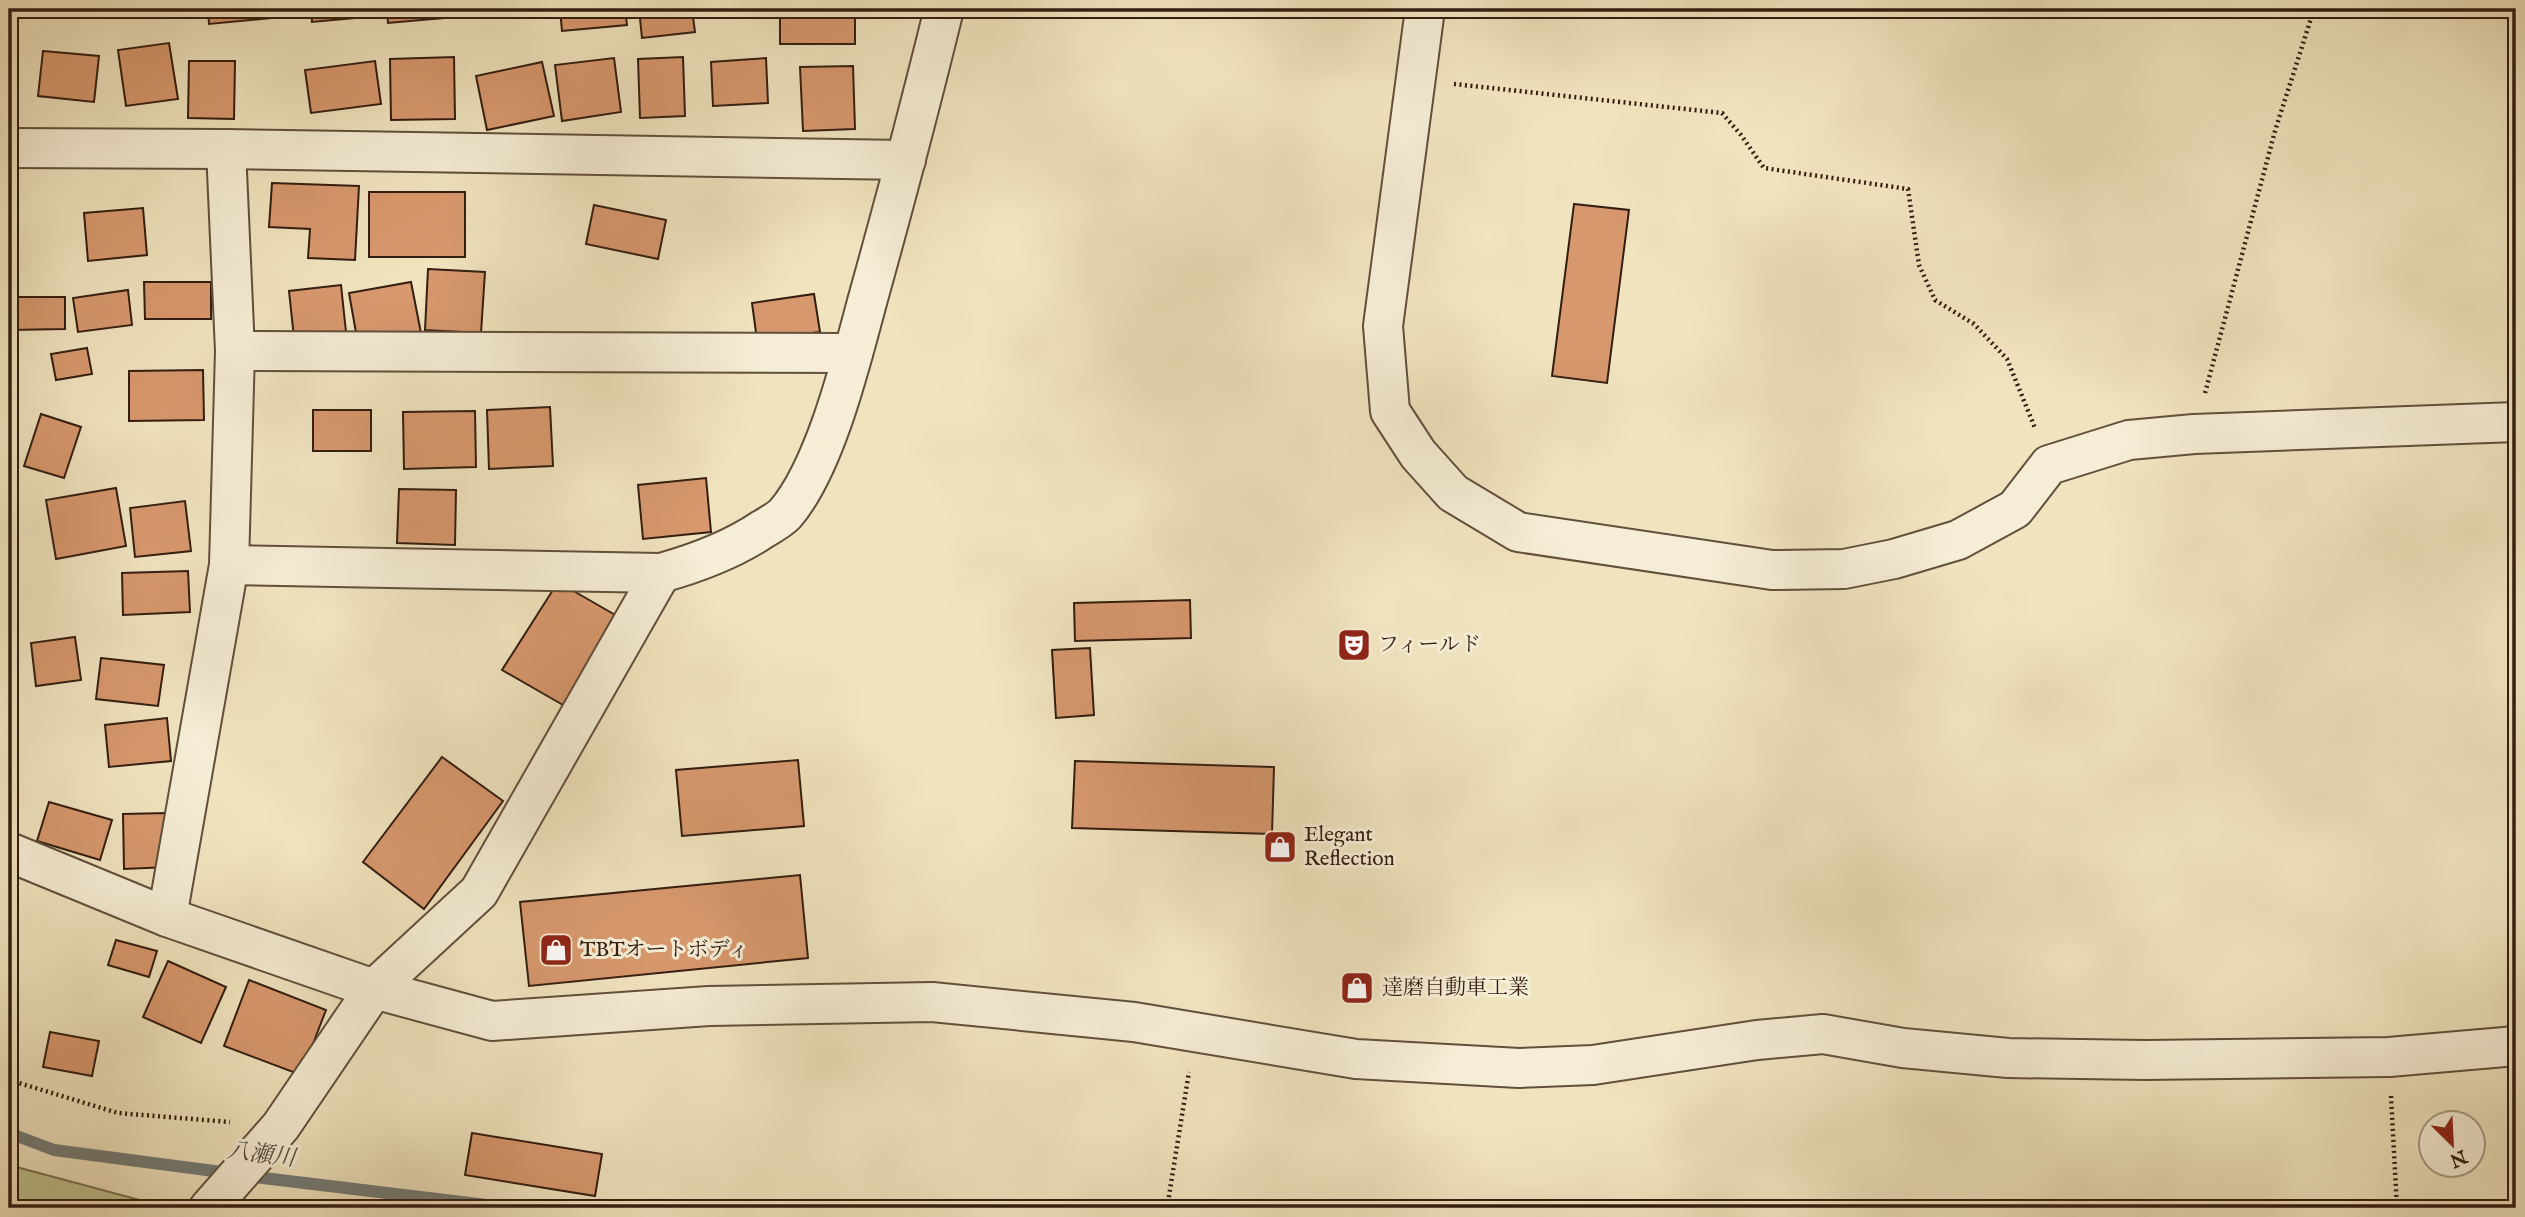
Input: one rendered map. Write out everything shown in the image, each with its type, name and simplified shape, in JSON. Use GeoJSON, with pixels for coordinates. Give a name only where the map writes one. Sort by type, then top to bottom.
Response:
{"type":"FeatureCollection","features":[{"type":"Feature","properties":{"kind":"street"},"geometry":{"type":"LineString","coordinates":[[229,565],[661,573],[745,542],[783,516],[806,486],[853,353],[944,9]]}},
{"type":"Feature","properties":{"kind":"street"},"geometry":{"type":"LineString","coordinates":[[1425,9],[1383,326],[1390,411],[1418,454],[1453,493],[1518,532],[1772,570],[1844,569],[1894,559],[1958,540],[2015,509],[2049,465],[2129,440],[2193,434],[2516,422]]}},
{"type":"Feature","properties":{"kind":"street"},"geometry":{"type":"LineString","coordinates":[[9,148],[906,160]]}},
{"type":"Feature","properties":{"kind":"street"},"geometry":{"type":"LineString","coordinates":[[167,917],[229,565],[235,351],[226,149]]}},
{"type":"Feature","properties":{"kind":"street"},"geometry":{"type":"LineString","coordinates":[[235,351],[853,353]]}},
{"type":"Feature","properties":{"kind":"street"},"geometry":{"type":"LineString","coordinates":[[212,1204],[274,1135],[374,989],[479,892],[661,573]]}},
{"type":"Feature","properties":{"kind":"street"},"geometry":{"type":"LineString","coordinates":[[9,852],[167,917],[374,989],[492,1021],[709,1006],[932,1002],[1134,1022],[1356,1059],[1519,1068],[1593,1065],[1757,1040],[1823,1034],[1903,1048],[2008,1058],[2145,1060],[2389,1057],[2516,1046]]}},
{"type":"Feature","properties":{"kind":"path"},"geometry":{"type":"LineString","coordinates":[[2193,434],[2275,131],[2314,9]]}},
{"type":"Feature","properties":{"kind":"path"},"geometry":{"type":"LineString","coordinates":[[1417,80],[1722,113],[1763,168],[1908,189],[1919,265],[1935,300],[1974,324],[2007,359],[2049,465]]}},
{"type":"Feature","properties":{"kind":"path"},"geometry":{"type":"LineString","coordinates":[[1167,1208],[1195,1033]]}},
{"type":"Feature","properties":{"kind":"path"},"geometry":{"type":"LineString","coordinates":[[2389,1057],[2398,1208]]}},
{"type":"Feature","properties":{"kind":"path"},"geometry":{"type":"LineString","coordinates":[[9,1080],[118,1112],[274,1135]]}},
{"type":"Feature","properties":{"kind":"green space"},"geometry":{"type":"Polygon","coordinates":[[[9,1165],[151,1203],[147,1208],[9,1208],[9,1165]]]}},
{"type":"Feature","properties":{"kind":"building"},"geometry":{"type":"Polygon","coordinates":[[[208,9],[281,9],[281,17],[209,24],[208,9]]]}},
{"type":"Feature","properties":{"kind":"building"},"geometry":{"type":"Polygon","coordinates":[[[311,9],[375,9],[376,16],[312,22],[311,9]]]}},
{"type":"Feature","properties":{"kind":"building"},"geometry":{"type":"Polygon","coordinates":[[[387,9],[454,9],[455,17],[388,23],[387,9]]]}},
{"type":"Feature","properties":{"kind":"building"},"geometry":{"type":"Polygon","coordinates":[[[560,9],[625,9],[627,25],[562,31],[560,9]]]}},
{"type":"Feature","properties":{"kind":"building"},"geometry":{"type":"Polygon","coordinates":[[[639,9],[692,9],[695,32],[642,38],[639,9]]]}},
{"type":"Feature","properties":{"kind":"building"},"geometry":{"type":"Polygon","coordinates":[[[780,9],[855,9],[855,44],[780,44],[780,9]]]}},
{"type":"Feature","properties":{"kind":"building"},"geometry":{"type":"Polygon","coordinates":[[[169,43],[178,99],[126,106],[118,50],[169,43]]]}},
{"type":"Feature","properties":{"kind":"building"},"geometry":{"type":"Polygon","coordinates":[[[43,51],[99,56],[94,102],[38,96],[43,51]]]}},
{"type":"Feature","properties":{"kind":"building"},"geometry":{"type":"Polygon","coordinates":[[[454,57],[455,119],[391,120],[390,59],[454,57]]]}},
{"type":"Feature","properties":{"kind":"building"},"geometry":{"type":"Polygon","coordinates":[[[683,57],[685,116],[640,118],[638,59],[683,57]]]}},
{"type":"Feature","properties":{"kind":"building"},"geometry":{"type":"Polygon","coordinates":[[[614,58],[621,112],[562,121],[555,65],[614,58]]]}},
{"type":"Feature","properties":{"kind":"building"},"geometry":{"type":"Polygon","coordinates":[[[766,58],[768,103],[713,106],[711,62],[766,58]]]}},
{"type":"Feature","properties":{"kind":"building"},"geometry":{"type":"Polygon","coordinates":[[[189,61],[235,61],[234,119],[188,118],[189,61]]]}},
{"type":"Feature","properties":{"kind":"building"},"geometry":{"type":"Polygon","coordinates":[[[375,61],[381,104],[311,113],[305,70],[375,61]]]}},
{"type":"Feature","properties":{"kind":"building"},"geometry":{"type":"Polygon","coordinates":[[[542,62],[554,116],[487,130],[476,76],[542,62]]]}},
{"type":"Feature","properties":{"kind":"building"},"geometry":{"type":"Polygon","coordinates":[[[853,66],[855,129],[803,131],[800,67],[853,66]]]}},
{"type":"Feature","properties":{"kind":"building"},"geometry":{"type":"Polygon","coordinates":[[[272,183],[359,186],[355,260],[308,258],[310,229],[269,227],[272,183]]]}},
{"type":"Feature","properties":{"kind":"building"},"geometry":{"type":"Polygon","coordinates":[[[369,192],[465,192],[465,257],[369,257],[369,192]]]}},
{"type":"Feature","properties":{"kind":"building"},"geometry":{"type":"Polygon","coordinates":[[[1574,204],[1629,210],[1607,383],[1552,376],[1574,204]]]}},
{"type":"Feature","properties":{"kind":"building"},"geometry":{"type":"Polygon","coordinates":[[[594,205],[666,220],[658,259],[586,244],[594,205]]]}},
{"type":"Feature","properties":{"kind":"building"},"geometry":{"type":"Polygon","coordinates":[[[143,208],[147,255],[88,261],[84,213],[143,208]]]}},
{"type":"Feature","properties":{"kind":"building"},"geometry":{"type":"Polygon","coordinates":[[[428,269],[485,272],[481,333],[425,330],[428,269]]]}},
{"type":"Feature","properties":{"kind":"building"},"geometry":{"type":"Polygon","coordinates":[[[144,282],[211,282],[211,319],[145,319],[144,282]]]}},
{"type":"Feature","properties":{"kind":"building"},"geometry":{"type":"Polygon","coordinates":[[[411,282],[421,333],[358,344],[349,293],[411,282]]]}},
{"type":"Feature","properties":{"kind":"building"},"geometry":{"type":"Polygon","coordinates":[[[341,285],[346,332],[294,338],[289,291],[341,285]]]}},
{"type":"Feature","properties":{"kind":"building"},"geometry":{"type":"Polygon","coordinates":[[[128,290],[132,325],[78,332],[73,298],[128,290]]]}},
{"type":"Feature","properties":{"kind":"building"},"geometry":{"type":"Polygon","coordinates":[[[814,294],[820,332],[757,340],[752,303],[814,294]]]}},
{"type":"Feature","properties":{"kind":"building"},"geometry":{"type":"Polygon","coordinates":[[[9,297],[65,297],[65,329],[9,330],[9,297]]]}},
{"type":"Feature","properties":{"kind":"building"},"geometry":{"type":"Polygon","coordinates":[[[87,348],[92,374],[56,380],[51,354],[87,348]]]}},
{"type":"Feature","properties":{"kind":"building"},"geometry":{"type":"Polygon","coordinates":[[[203,370],[204,420],[129,421],[129,371],[203,370]]]}},
{"type":"Feature","properties":{"kind":"building"},"geometry":{"type":"Polygon","coordinates":[[[9,399],[13,399],[13,448],[9,448],[9,399]]]}},
{"type":"Feature","properties":{"kind":"building"},"geometry":{"type":"Polygon","coordinates":[[[550,407],[553,466],[489,469],[487,410],[550,407]]]}},
{"type":"Feature","properties":{"kind":"building"},"geometry":{"type":"Polygon","coordinates":[[[313,410],[371,410],[371,451],[313,451],[313,410]]]}},
{"type":"Feature","properties":{"kind":"building"},"geometry":{"type":"Polygon","coordinates":[[[475,411],[476,467],[404,469],[403,412],[475,411]]]}},
{"type":"Feature","properties":{"kind":"building"},"geometry":{"type":"Polygon","coordinates":[[[41,414],[81,427],[64,478],[24,466],[41,414]]]}},
{"type":"Feature","properties":{"kind":"building"},"geometry":{"type":"Polygon","coordinates":[[[706,478],[711,532],[643,539],[638,485],[706,478]]]}},
{"type":"Feature","properties":{"kind":"building"},"geometry":{"type":"Polygon","coordinates":[[[116,488],[126,546],[56,559],[46,500],[116,488]]]}},
{"type":"Feature","properties":{"kind":"building"},"geometry":{"type":"Polygon","coordinates":[[[399,489],[456,490],[455,545],[397,543],[399,489]]]}},
{"type":"Feature","properties":{"kind":"building"},"geometry":{"type":"Polygon","coordinates":[[[9,496],[13,561],[9,561],[9,496]]]}},
{"type":"Feature","properties":{"kind":"building"},"geometry":{"type":"Polygon","coordinates":[[[185,501],[191,551],[135,557],[130,508],[185,501]]]}},
{"type":"Feature","properties":{"kind":"building"},"geometry":{"type":"Polygon","coordinates":[[[188,571],[190,612],[123,615],[122,573],[188,571]]]}},
{"type":"Feature","properties":{"kind":"building"},"geometry":{"type":"Polygon","coordinates":[[[558,582],[617,616],[563,705],[502,670],[558,582]]]}},
{"type":"Feature","properties":{"kind":"building"},"geometry":{"type":"Polygon","coordinates":[[[1190,600],[1191,638],[1075,641],[1074,603],[1190,600]]]}},
{"type":"Feature","properties":{"kind":"building"},"geometry":{"type":"Polygon","coordinates":[[[9,631],[18,678],[9,680],[9,631]]]}},
{"type":"Feature","properties":{"kind":"building"},"geometry":{"type":"Polygon","coordinates":[[[75,637],[81,680],[36,686],[31,643],[75,637]]]}},
{"type":"Feature","properties":{"kind":"building"},"geometry":{"type":"Polygon","coordinates":[[[1090,648],[1094,715],[1056,718],[1052,650],[1090,648]]]}},
{"type":"Feature","properties":{"kind":"building"},"geometry":{"type":"Polygon","coordinates":[[[101,658],[164,665],[158,706],[96,699],[101,658]]]}},
{"type":"Feature","properties":{"kind":"building"},"geometry":{"type":"Polygon","coordinates":[[[167,718],[171,761],[109,767],[105,725],[167,718]]]}},
{"type":"Feature","properties":{"kind":"building"},"geometry":{"type":"Polygon","coordinates":[[[9,728],[14,728],[9,777],[9,728]]]}},
{"type":"Feature","properties":{"kind":"building"},"geometry":{"type":"Polygon","coordinates":[[[442,757],[503,801],[424,909],[363,862],[442,757]]]}},
{"type":"Feature","properties":{"kind":"building"},"geometry":{"type":"Polygon","coordinates":[[[798,760],[804,826],[682,836],[676,770],[798,760]]]}},
{"type":"Feature","properties":{"kind":"building"},"geometry":{"type":"Polygon","coordinates":[[[1075,761],[1274,767],[1272,834],[1072,828],[1075,761]]]}},
{"type":"Feature","properties":{"kind":"building"},"geometry":{"type":"Polygon","coordinates":[[[49,802],[112,820],[100,860],[37,841],[49,802]]]}},
{"type":"Feature","properties":{"kind":"building"},"geometry":{"type":"Polygon","coordinates":[[[168,813],[169,867],[124,869],[123,814],[168,813]]]}},
{"type":"Feature","properties":{"kind":"building"},"geometry":{"type":"Polygon","coordinates":[[[800,875],[808,958],[529,986],[520,902],[800,875]]]}},
{"type":"Feature","properties":{"kind":"building"},"geometry":{"type":"Polygon","coordinates":[[[116,940],[157,951],[149,977],[108,965],[116,940]]]}},
{"type":"Feature","properties":{"kind":"building"},"geometry":{"type":"Polygon","coordinates":[[[168,961],[226,987],[201,1043],[143,1017],[168,961]]]}},
{"type":"Feature","properties":{"kind":"building"},"geometry":{"type":"Polygon","coordinates":[[[249,980],[326,1010],[301,1075],[224,1046],[249,980]]]}},
{"type":"Feature","properties":{"kind":"building"},"geometry":{"type":"Polygon","coordinates":[[[50,1032],[99,1041],[92,1076],[43,1067],[50,1032]]]}},
{"type":"Feature","properties":{"kind":"building"},"geometry":{"type":"Polygon","coordinates":[[[472,1133],[602,1154],[595,1196],[465,1175],[472,1133]]]}},
{"type":"Feature","properties":{"kind":"waterway","name":"八瀬川"},"geometry":{"type":"LineString","coordinates":[[9,1133],[54,1150],[229,1173]]}},
{"type":"Feature","properties":{"kind":"waterway","name":"八瀬川"},"geometry":{"type":"LineString","coordinates":[[247,1176],[511,1208]]}},
{"type":"Feature","properties":{"kind":"place","name":"フィールド"},"geometry":{"type":"Point","coordinates":[1354,645]}},
{"type":"Feature","properties":{"kind":"place","name":"Elegant Reflection"},"geometry":{"type":"Point","coordinates":[1280,847]}},
{"type":"Feature","properties":{"kind":"place","name":"TBTオートボディ"},"geometry":{"type":"Point","coordinates":[556,950]}},
{"type":"Feature","properties":{"kind":"place","name":"達磨自動車工業"},"geometry":{"type":"Point","coordinates":[1357,988]}}]}
